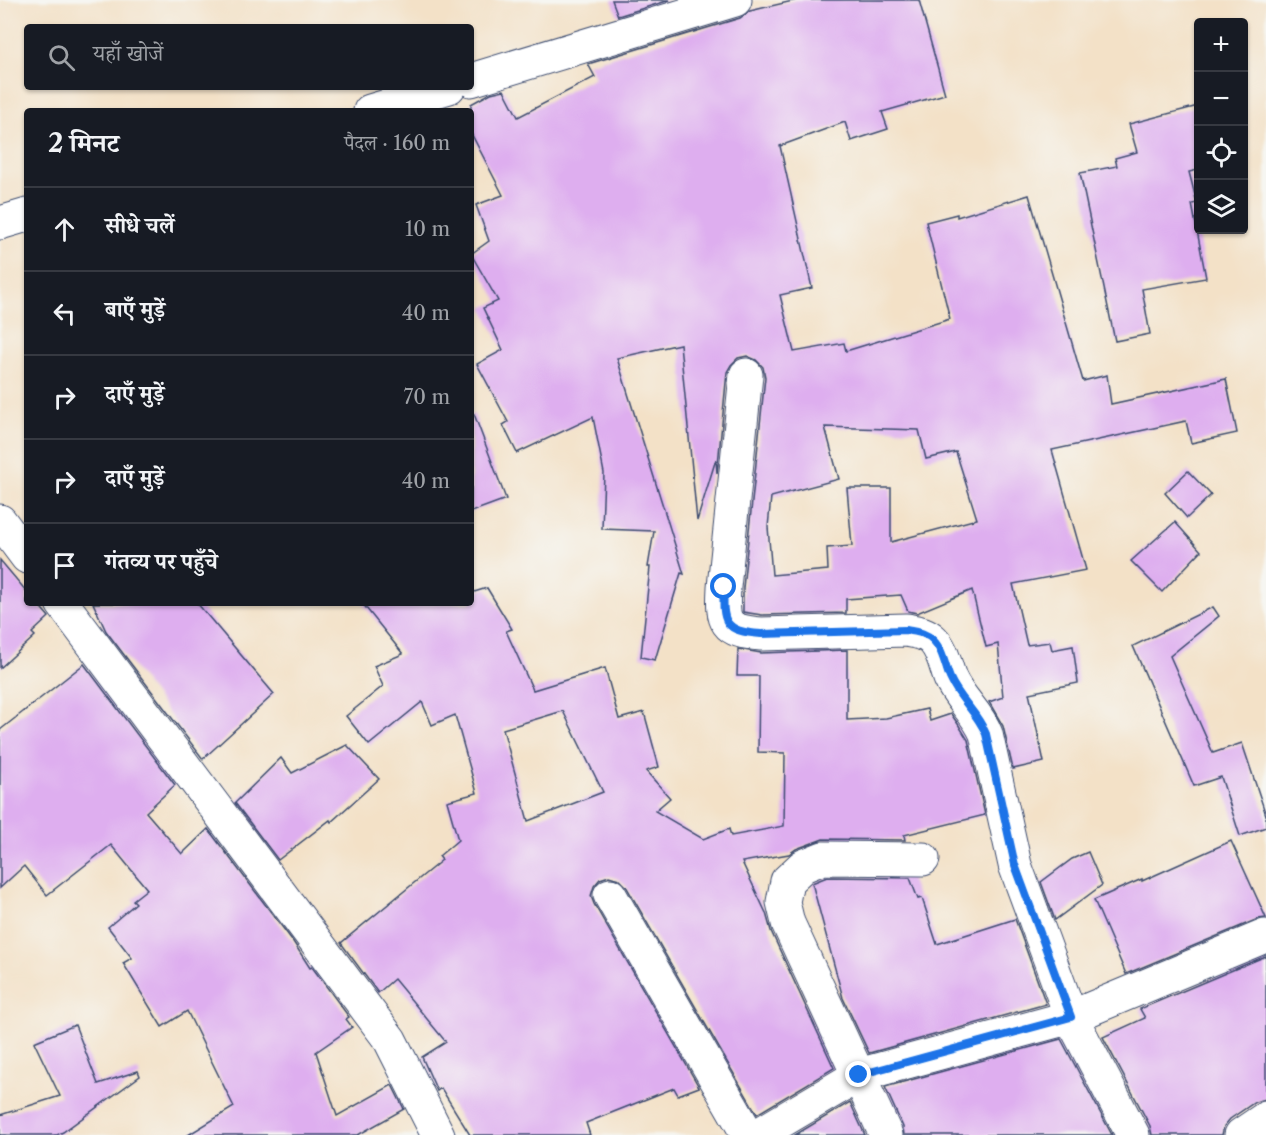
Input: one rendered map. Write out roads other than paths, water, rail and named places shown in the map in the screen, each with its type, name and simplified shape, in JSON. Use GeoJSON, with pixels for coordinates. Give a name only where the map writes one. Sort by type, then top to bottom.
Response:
{"type":"FeatureCollection","features":[{"type":"Feature","properties":{"kind":"street"},"geometry":{"type":"LineString","coordinates":[[474,79],[735,0]]}},
{"type":"Feature","properties":{"kind":"street"},"geometry":{"type":"LineString","coordinates":[[380,108],[439,90]]}},
{"type":"Feature","properties":{"kind":"street"},"geometry":{"type":"LineString","coordinates":[[0,224],[24,216]]}},
{"type":"Feature","properties":{"kind":"street"},"geometry":{"type":"LineString","coordinates":[[746,375],[724,587],[723,611],[727,623],[741,632],[761,634],[906,630],[921,632],[932,639],[941,652],[951,681],[981,721],[986,734],[1015,865],[1071,1017],[1133,1135]]}},
{"type":"Feature","properties":{"kind":"street"},"geometry":{"type":"LineString","coordinates":[[0,521],[24,553]]}},
{"type":"Feature","properties":{"kind":"street"},"geometry":{"type":"LineString","coordinates":[[64,606],[390,1040],[438,1135]]}},
{"type":"Feature","properties":{"kind":"street"},"geometry":{"type":"LineString","coordinates":[[886,1135],[788,923],[783,902],[787,881],[803,866],[824,858],[922,859]]}},
{"type":"Feature","properties":{"kind":"street"},"geometry":{"type":"LineString","coordinates":[[610,895],[748,1135]]}},
{"type":"Feature","properties":{"kind":"street"},"geometry":{"type":"LineString","coordinates":[[758,1135],[859,1075],[1071,1017],[1265,936]]}},
{"type":"Feature","properties":{"kind":"street"},"geometry":{"type":"LineString","coordinates":[[1241,1135],[1266,1118]]}}]}
